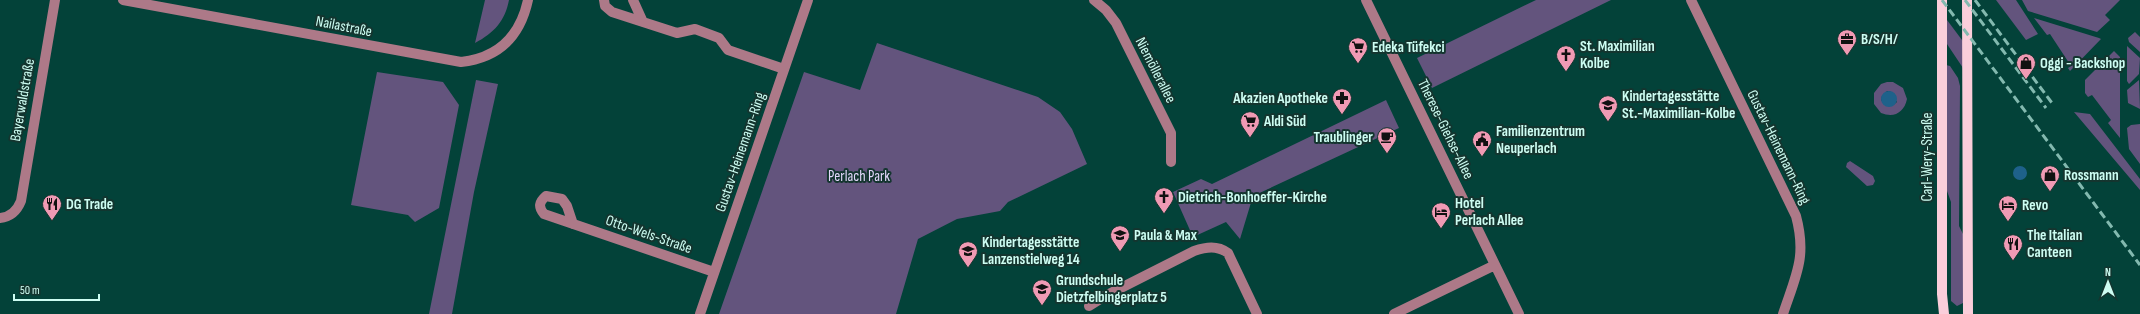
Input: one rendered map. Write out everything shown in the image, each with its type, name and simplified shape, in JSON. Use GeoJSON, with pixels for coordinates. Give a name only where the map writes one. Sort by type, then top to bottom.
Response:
{"type":"FeatureCollection","features":[{"type":"Feature","properties":{"kind":"main road","name":"Carl-Wery-Straße"},"geometry":{"type":"LineString","coordinates":[[1942,0],[1942,294],[1944,314]]}},
{"type":"Feature","properties":{"kind":"main road"},"geometry":{"type":"LineString","coordinates":[[1968,0],[1968,314]]}},
{"type":"Feature","properties":{"kind":"street","name":"Bayerwaldstraße"},"geometry":{"type":"LineString","coordinates":[[0,218],[11,215],[18,209],[21,201],[55,0]]}},
{"type":"Feature","properties":{"kind":"street","name":"Nailastraße"},"geometry":{"type":"LineString","coordinates":[[123,0],[461,62],[485,57],[514,36],[521,23],[528,0]]}},
{"type":"Feature","properties":{"kind":"street"},"geometry":{"type":"LineString","coordinates":[[604,0],[607,9],[677,33],[695,29],[719,38],[728,50],[784,69]]}},
{"type":"Feature","properties":{"kind":"street"},"geometry":{"type":"LineString","coordinates":[[633,0],[643,22]]}},
{"type":"Feature","properties":{"kind":"street","name":"Gustav-Heinemann-Ring"},"geometry":{"type":"LineString","coordinates":[[700,314],[808,0]]}},
{"type":"Feature","properties":{"kind":"street","name":"Niemöllerallee"},"geometry":{"type":"LineString","coordinates":[[1094,0],[1106,10],[1116,23],[1171,133],[1171,162]]}},
{"type":"Feature","properties":{"kind":"street","name":"Therese-Giehse-Allee"},"geometry":{"type":"LineString","coordinates":[[1366,0],[1519,314]]}},
{"type":"Feature","properties":{"kind":"street","name":"Gustav-Heinemann-Ring"},"geometry":{"type":"LineString","coordinates":[[1691,0],[1796,216],[1802,243],[1800,262],[1783,314]]}},
{"type":"Feature","properties":{"kind":"street","name":"Otto-Wels-Straße"},"geometry":{"type":"LineString","coordinates":[[573,224],[714,272]]}},
{"type":"Feature","properties":{"kind":"street"},"geometry":{"type":"LineString","coordinates":[[1089,306],[1105,296],[1194,251],[1206,247],[1215,247],[1223,249],[1228,253],[1258,314]]}},
{"type":"Feature","properties":{"kind":"street"},"geometry":{"type":"LineString","coordinates":[[1394,314],[1496,265]]}},
{"type":"Feature","properties":{"kind":"green space"},"geometry":{"type":"Polygon","coordinates":[[[485,0],[509,0],[505,14],[498,26],[488,35],[475,43],[485,0]]]}},
{"type":"Feature","properties":{"kind":"green space"},"geometry":{"type":"Polygon","coordinates":[[[1536,0],[1611,0],[1432,88],[1417,58],[1536,0]]]}},
{"type":"Feature","properties":{"kind":"green space"},"geometry":{"type":"Polygon","coordinates":[[[1996,0],[2016,0],[2038,34],[2026,40],[1996,0]]]}},
{"type":"Feature","properties":{"kind":"green space"},"geometry":{"type":"Polygon","coordinates":[[[2022,0],[2120,0],[2105,15],[2110,20],[2097,32],[2028,11],[2022,0]]]}},
{"type":"Feature","properties":{"kind":"green space"},"geometry":{"type":"Polygon","coordinates":[[[2034,18],[2101,39],[2070,71],[2068,68],[2071,66],[2050,34],[2047,35],[2034,18]]]}},
{"type":"Feature","properties":{"kind":"green space"},"geometry":{"type":"Polygon","coordinates":[[[1947,20],[1965,44],[1963,68],[1947,44],[1947,20]]]}},
{"type":"Feature","properties":{"kind":"green space"},"geometry":{"type":"Polygon","coordinates":[[[2135,32],[2140,37],[2140,52],[2129,42],[2128,38],[2135,32]]]}},
{"type":"Feature","properties":{"kind":"green space","name":"Perlach Park"},"geometry":{"type":"Polygon","coordinates":[[[877,43],[1038,97],[1060,112],[1072,129],[1087,164],[1008,202],[1000,211],[957,219],[918,239],[896,314],[719,314],[804,72],[860,90],[877,43]]]}},
{"type":"Feature","properties":{"kind":"green space"},"geometry":{"type":"Polygon","coordinates":[[[2127,46],[2140,58],[2139,74],[2129,84],[2127,81],[2127,46]]]}},
{"type":"Feature","properties":{"kind":"green space"},"geometry":{"type":"Polygon","coordinates":[[[2114,51],[2120,57],[2120,138],[2108,123],[2111,120],[2092,95],[2088,97],[2085,93],[2085,80],[2114,51]]]}},
{"type":"Feature","properties":{"kind":"green space"},"geometry":{"type":"Polygon","coordinates":[[[1946,65],[1950,66],[1958,78],[1960,86],[1959,226],[1964,236],[1963,303],[1957,306],[1951,301],[1951,202],[1947,191],[1946,65]]]}},
{"type":"Feature","properties":{"kind":"green space"},"geometry":{"type":"Polygon","coordinates":[[[377,72],[443,82],[459,105],[439,208],[415,222],[408,215],[351,205],[377,72]]]}},
{"type":"Feature","properties":{"kind":"green space"},"geometry":{"type":"Polygon","coordinates":[[[476,80],[498,84],[474,192],[452,314],[429,314],[476,80]]]}},
{"type":"Feature","properties":{"kind":"green space"},"geometry":{"type":"Polygon","coordinates":[[[2139,80],[2140,109],[2128,103],[2127,90],[2139,80]]]}},
{"type":"Feature","properties":{"kind":"green space"},"geometry":{"type":"Polygon","coordinates":[[[1893,82],[1903,88],[1907,99],[1906,104],[1898,113],[1890,115],[1881,113],[1874,104],[1874,93],[1881,84],[1893,82]],[[1887,91],[1882,96],[1881,100],[1888,106],[1892,106],[1897,102],[1890,91],[1887,91]]]}},
{"type":"Feature","properties":{"kind":"green space"},"geometry":{"type":"Polygon","coordinates":[[[1386,100],[1399,128],[1253,196],[1240,239],[1226,222],[1193,237],[1173,192],[1201,179],[1212,184],[1386,100]]]}},
{"type":"Feature","properties":{"kind":"green space"},"geometry":{"type":"Polygon","coordinates":[[[2074,112],[2090,114],[2140,179],[2140,190],[2074,112]]]}},
{"type":"Feature","properties":{"kind":"green space"},"geometry":{"type":"Polygon","coordinates":[[[2140,124],[2140,164],[2129,149],[2127,128],[2131,125],[2140,124]]]}},
{"type":"Feature","properties":{"kind":"green space"},"geometry":{"type":"Polygon","coordinates":[[[1850,161],[1873,176],[1875,181],[1873,185],[1867,186],[1846,167],[1847,163],[1850,161]]]}},
{"type":"Feature","properties":{"kind":"water"},"geometry":{"type":"Polygon","coordinates":[[[1889,91],[1896,96],[1897,99],[1892,106],[1889,107],[1882,102],[1881,99],[1886,92],[1889,91]]]}},
{"type":"Feature","properties":{"kind":"water"},"geometry":{"type":"Polygon","coordinates":[[[2017,166],[2023,166],[2027,170],[2027,176],[2023,180],[2017,180],[2013,176],[2013,170],[2017,166]]]}},
{"type":"Feature","properties":{"kind":"railway"},"geometry":{"type":"LineString","coordinates":[[1942,0],[2140,265]]}},
{"type":"Feature","properties":{"kind":"railway"},"geometry":{"type":"LineString","coordinates":[[1965,0],[2046,108]]}},
{"type":"Feature","properties":{"kind":"railway"},"geometry":{"type":"LineString","coordinates":[[1975,0],[2052,103]]}},
{"type":"Feature","properties":{"kind":"place","name":"B/S/H/"},"geometry":{"type":"Point","coordinates":[1847,56]}},
{"type":"Feature","properties":{"kind":"place","name":"Edeka Tüfekci"},"geometry":{"type":"Point","coordinates":[1358,64]}},
{"type":"Feature","properties":{"kind":"place","name":"St. Maximilian Kolbe"},"geometry":{"type":"Point","coordinates":[1566,72]}},
{"type":"Feature","properties":{"kind":"place","name":"Oggi - Backshop"},"geometry":{"type":"Point","coordinates":[2026,80]}},
{"type":"Feature","properties":{"kind":"place","name":"Akazien Apotheke"},"geometry":{"type":"Point","coordinates":[1342,115]}},
{"type":"Feature","properties":{"kind":"place","name":"Kindertagesstätte St.-Maximilian-Kolbe"},"geometry":{"type":"Point","coordinates":[1608,122]}},
{"type":"Feature","properties":{"kind":"place","name":"Aldi Süd"},"geometry":{"type":"Point","coordinates":[1250,138]}},
{"type":"Feature","properties":{"kind":"place","name":"Traublinger"},"geometry":{"type":"Point","coordinates":[1387,154]}},
{"type":"Feature","properties":{"kind":"place","name":"Familienzentrum Neuperlach"},"geometry":{"type":"Point","coordinates":[1482,157]}},
{"type":"Feature","properties":{"kind":"place","name":"Rossmann"},"geometry":{"type":"Point","coordinates":[2050,192]}},
{"type":"Feature","properties":{"kind":"place","name":"Dietrich-Bonhoeffer-Kirche"},"geometry":{"type":"Point","coordinates":[1164,214]}},
{"type":"Feature","properties":{"kind":"place","name":"DG Trade"},"geometry":{"type":"Point","coordinates":[52,221]}},
{"type":"Feature","properties":{"kind":"place","name":"Revo"},"geometry":{"type":"Point","coordinates":[2008,222]}},
{"type":"Feature","properties":{"kind":"place","name":"Hotel Perlach Allee"},"geometry":{"type":"Point","coordinates":[1441,229]}},
{"type":"Feature","properties":{"kind":"place","name":"Paula & Max"},"geometry":{"type":"Point","coordinates":[1120,252]}},
{"type":"Feature","properties":{"kind":"place","name":"The Italian Canteen"},"geometry":{"type":"Point","coordinates":[2013,261]}},
{"type":"Feature","properties":{"kind":"place","name":"Kindertagesstätte Lanzenstielweg 14"},"geometry":{"type":"Point","coordinates":[968,268]}},
{"type":"Feature","properties":{"kind":"place","name":"Grundschule Dietzfelbingerplatz 5"},"geometry":{"type":"Point","coordinates":[1042,306]}}]}
